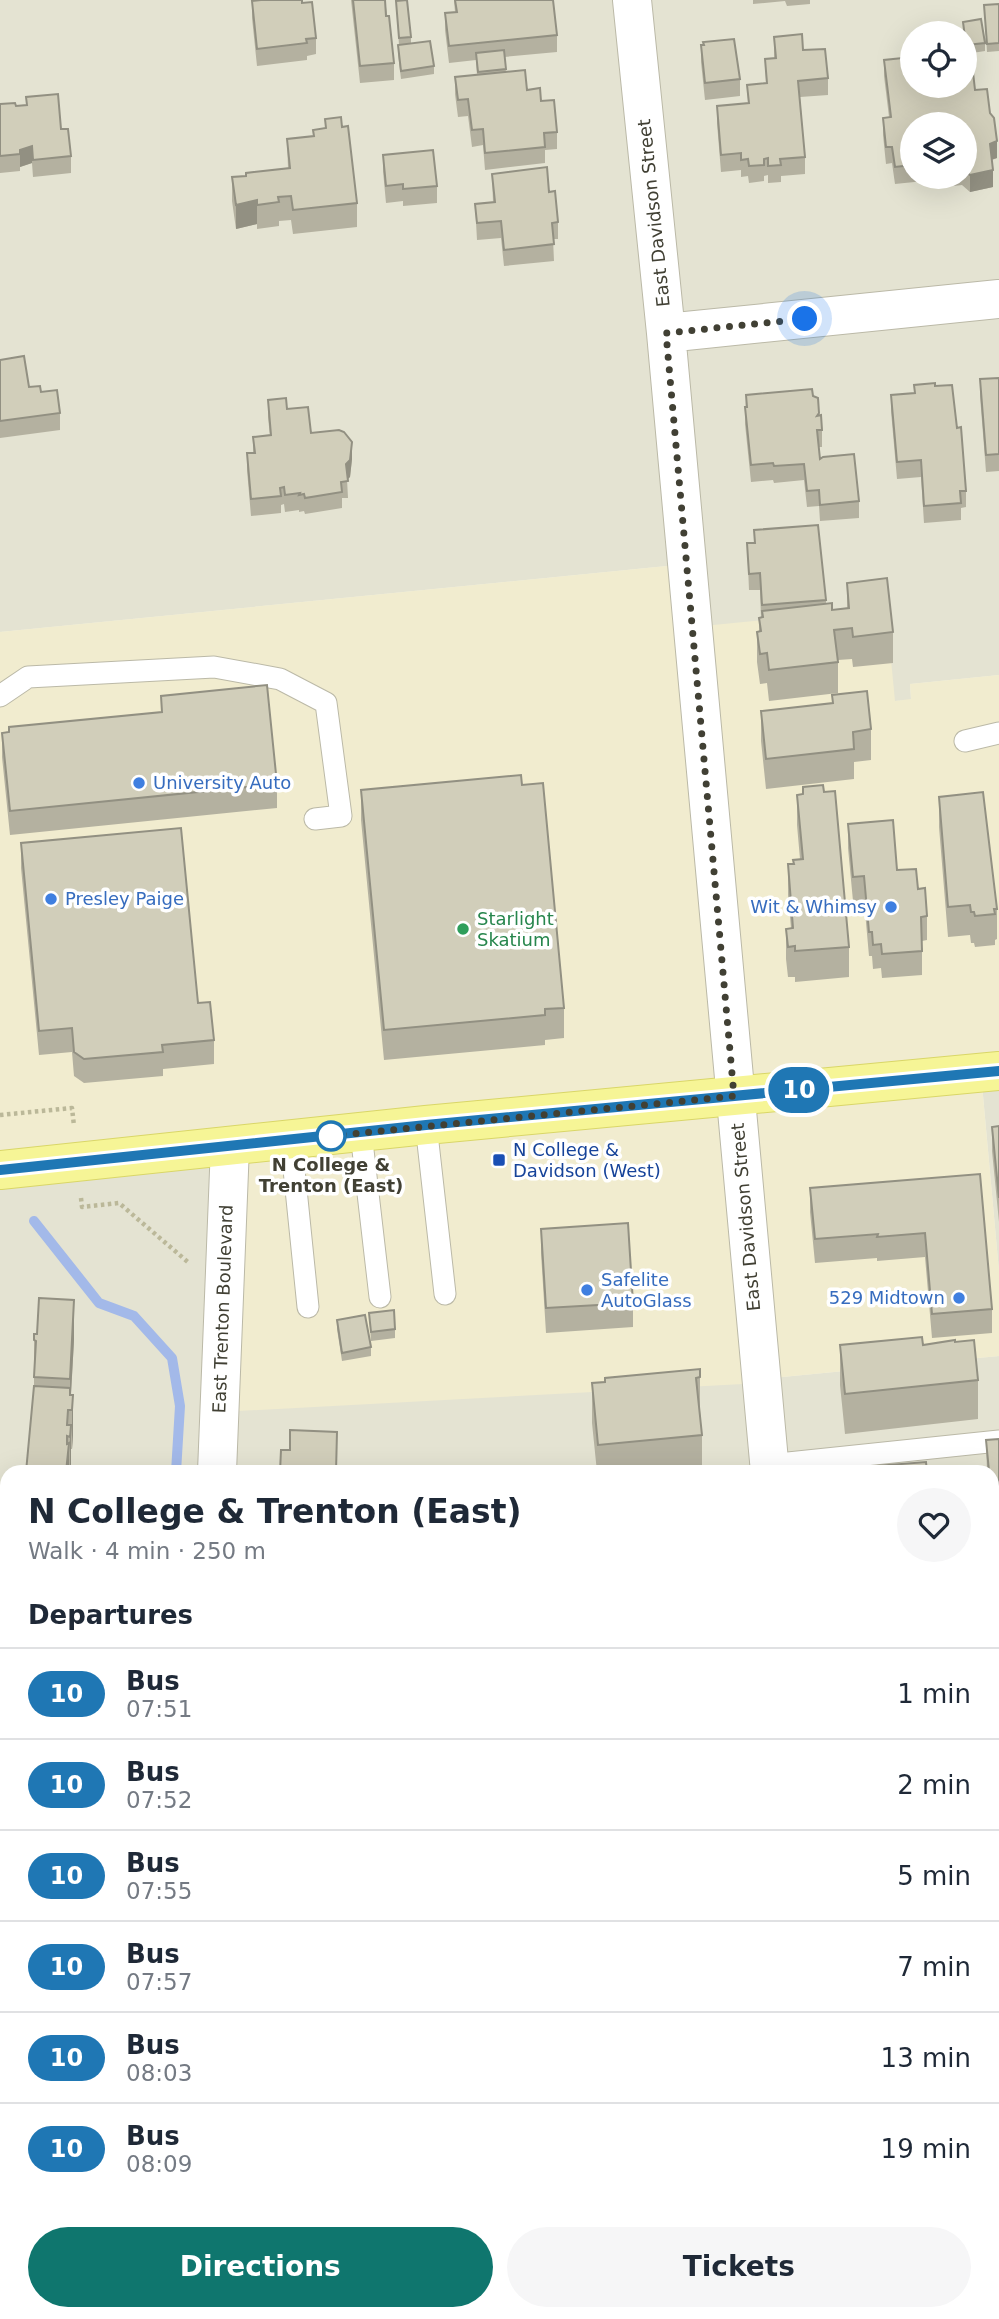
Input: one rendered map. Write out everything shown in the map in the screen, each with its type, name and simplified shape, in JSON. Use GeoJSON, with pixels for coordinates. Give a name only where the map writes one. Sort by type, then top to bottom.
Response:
{"type":"FeatureCollection","features":[{"type":"Feature","properties":{"kind":"main road"},"geometry":{"type":"LineString","coordinates":[[0,1170],[426,1125],[999,1072]]}},
{"type":"Feature","properties":{"kind":"street","name":"East Davidson Street"},"geometry":{"type":"LineString","coordinates":[[632,0],[666,333],[770,1465]]}},
{"type":"Feature","properties":{"kind":"street"},"geometry":{"type":"LineString","coordinates":[[666,333],[999,299]]}},
{"type":"Feature","properties":{"kind":"street","name":"East Trenton Boulevard"},"geometry":{"type":"LineString","coordinates":[[217,1465],[230,1146]]}},
{"type":"Feature","properties":{"kind":"lane"},"geometry":{"type":"LineString","coordinates":[[0,696],[28,677],[214,667],[280,679],[326,702],[341,816],[315,819]]}},
{"type":"Feature","properties":{"kind":"lane"},"geometry":{"type":"LineString","coordinates":[[965,741],[999,733]]}},
{"type":"Feature","properties":{"kind":"lane"},"geometry":{"type":"LineString","coordinates":[[426,1125],[445,1294]]}},
{"type":"Feature","properties":{"kind":"lane"},"geometry":{"type":"LineString","coordinates":[[361,1133],[380,1297]]}},
{"type":"Feature","properties":{"kind":"lane"},"geometry":{"type":"LineString","coordinates":[[291,1140],[308,1307]]}},
{"type":"Feature","properties":{"kind":"lane"},"geometry":{"type":"LineString","coordinates":[[795,1465],[999,1441]]}},
{"type":"Feature","properties":{"kind":"path"},"geometry":{"type":"LineString","coordinates":[[0,1115],[72,1108],[74,1124]]}},
{"type":"Feature","properties":{"kind":"path"},"geometry":{"type":"LineString","coordinates":[[81,1199],[82,1207],[119,1203],[200,1271]]}},
{"type":"Feature","properties":{"kind":"shaded area"},"geometry":{"type":"Polygon","coordinates":[[[0,0],[999,0],[999,675],[910,684],[911,700],[895,701],[692,627],[687,564],[0,632],[0,0]]]}},
{"type":"Feature","properties":{"kind":"shaded area"},"geometry":{"type":"Polygon","coordinates":[[[687,564],[693,627],[886,608],[895,701],[911,699],[910,684],[999,675],[999,1071],[981,1074],[999,1271],[999,1356],[762,1379],[762,1383],[219,1412],[230,1146],[0,1170],[0,632],[687,564]]]}},
{"type":"Feature","properties":{"kind":"shaded area"},"geometry":{"type":"Polygon","coordinates":[[[999,1071],[999,1271],[981,1073],[999,1071]]]}},
{"type":"Feature","properties":{"kind":"shaded area"},"geometry":{"type":"Polygon","coordinates":[[[230,1146],[761,1379],[999,1356],[999,1465],[0,1465],[0,1170],[230,1146]]]}},
{"type":"Feature","properties":{"kind":"building"},"geometry":{"type":"Polygon","coordinates":[[[353,0],[385,0],[394,63],[360,66],[353,0]]]}},
{"type":"Feature","properties":{"kind":"building"},"geometry":{"type":"Polygon","coordinates":[[[407,0],[411,37],[399,38],[396,1],[407,0]]]}},
{"type":"Feature","properties":{"kind":"building"},"geometry":{"type":"Polygon","coordinates":[[[455,0],[553,0],[557,35],[449,46],[445,13],[457,12],[455,0]]]}},
{"type":"Feature","properties":{"kind":"building"},"geometry":{"type":"Polygon","coordinates":[[[252,1],[312,2],[316,38],[306,39],[307,43],[257,49],[252,1]]]}},
{"type":"Feature","properties":{"kind":"building"},"geometry":{"type":"Polygon","coordinates":[[[999,4],[999,43],[987,44],[984,5],[999,4]]]}},
{"type":"Feature","properties":{"kind":"building"},"geometry":{"type":"Polygon","coordinates":[[[981,19],[985,43],[977,44],[977,21],[969,21],[981,19]]]}},
{"type":"Feature","properties":{"kind":"building"},"geometry":{"type":"Polygon","coordinates":[[[802,34],[803,50],[825,49],[828,78],[798,81],[805,157],[780,159],[781,165],[768,166],[768,158],[764,159],[764,165],[749,166],[748,159],[741,160],[741,153],[721,155],[717,106],[749,103],[747,85],[767,83],[765,59],[776,58],[774,37],[802,34]]]}},
{"type":"Feature","properties":{"kind":"building"},"geometry":{"type":"Polygon","coordinates":[[[734,39],[740,79],[705,83],[701,45],[704,45],[703,42],[734,39]]]}},
{"type":"Feature","properties":{"kind":"building"},"geometry":{"type":"Polygon","coordinates":[[[430,41],[434,66],[401,71],[398,45],[430,41]]]}},
{"type":"Feature","properties":{"kind":"building"},"geometry":{"type":"Polygon","coordinates":[[[504,50],[506,69],[478,72],[476,53],[504,50]]]}},
{"type":"Feature","properties":{"kind":"building"},"geometry":{"type":"Polygon","coordinates":[[[900,58],[900,98],[977,98],[977,90],[987,89],[997,141],[990,144],[993,170],[977,173],[977,112],[900,112],[900,166],[895,167],[892,147],[886,147],[883,118],[891,117],[884,60],[900,58]]]}},
{"type":"Feature","properties":{"kind":"building"},"geometry":{"type":"Polygon","coordinates":[[[525,70],[527,90],[540,88],[541,101],[554,100],[557,132],[544,133],[545,147],[485,153],[483,129],[472,130],[468,99],[458,100],[455,77],[525,70]]]}},
{"type":"Feature","properties":{"kind":"building"},"geometry":{"type":"Polygon","coordinates":[[[58,94],[61,129],[68,129],[71,156],[33,160],[32,146],[20,150],[20,154],[0,156],[0,104],[27,105],[26,97],[58,94]]]}},
{"type":"Feature","properties":{"kind":"building"},"geometry":{"type":"Polygon","coordinates":[[[341,117],[342,127],[348,126],[357,203],[293,210],[291,196],[278,197],[279,202],[257,205],[257,200],[236,205],[232,177],[290,168],[287,139],[314,136],[313,130],[326,128],[325,119],[341,117]]]}},
{"type":"Feature","properties":{"kind":"building"},"geometry":{"type":"Polygon","coordinates":[[[433,150],[437,186],[403,189],[403,184],[386,186],[383,155],[433,150]]]}},
{"type":"Feature","properties":{"kind":"building"},"geometry":{"type":"Polygon","coordinates":[[[547,167],[549,192],[555,191],[558,222],[552,223],[554,244],[504,250],[501,221],[477,223],[475,204],[495,202],[492,174],[547,167]]]}},
{"type":"Feature","properties":{"kind":"building"},"geometry":{"type":"Polygon","coordinates":[[[24,356],[29,387],[40,386],[41,392],[57,390],[60,413],[0,421],[0,360],[24,356]]]}},
{"type":"Feature","properties":{"kind":"building"},"geometry":{"type":"Polygon","coordinates":[[[999,378],[999,454],[986,455],[980,379],[999,378]]]}},
{"type":"Feature","properties":{"kind":"building"},"geometry":{"type":"Polygon","coordinates":[[[935,383],[935,386],[952,385],[957,428],[961,427],[966,491],[960,491],[961,503],[924,506],[921,460],[897,462],[891,395],[915,393],[914,385],[935,383]]]}},
{"type":"Feature","properties":{"kind":"building"},"geometry":{"type":"Polygon","coordinates":[[[812,389],[813,396],[818,398],[817,416],[821,415],[822,430],[817,430],[820,459],[854,454],[859,501],[820,505],[819,490],[807,491],[804,464],[751,465],[746,395],[812,389]]]}},
{"type":"Feature","properties":{"kind":"building"},"geometry":{"type":"Polygon","coordinates":[[[286,398],[287,409],[308,407],[311,433],[339,430],[352,442],[350,460],[346,464],[348,481],[341,482],[342,492],[305,498],[304,494],[299,495],[300,493],[285,495],[284,487],[280,488],[281,496],[251,499],[247,453],[255,453],[253,437],[271,435],[268,400],[286,398]]]}},
{"type":"Feature","properties":{"kind":"building"},"geometry":{"type":"Polygon","coordinates":[[[818,525],[826,600],[762,605],[760,573],[749,574],[747,543],[755,543],[754,530],[818,525]]]}},
{"type":"Feature","properties":{"kind":"building"},"geometry":{"type":"Polygon","coordinates":[[[887,578],[893,632],[853,637],[852,628],[834,630],[838,662],[769,670],[767,653],[760,654],[757,632],[761,631],[759,618],[763,617],[762,611],[832,603],[832,610],[849,608],[847,583],[887,578]]]}},
{"type":"Feature","properties":{"kind":"building","name":"University Auto"},"geometry":{"type":"Polygon","coordinates":[[[267,685],[277,784],[10,811],[2,733],[9,732],[9,727],[162,712],[161,696],[267,685]]]}},
{"type":"Feature","properties":{"kind":"building"},"geometry":{"type":"Polygon","coordinates":[[[867,691],[871,729],[853,732],[854,749],[766,759],[761,711],[833,703],[832,695],[867,691]]]}},
{"type":"Feature","properties":{"kind":"building","name":"Starlight Skatium"},"geometry":{"type":"Polygon","coordinates":[[[521,775],[522,785],[543,783],[564,1008],[545,1009],[545,1015],[384,1030],[361,790],[521,775]]]}},
{"type":"Feature","properties":{"kind":"building"},"geometry":{"type":"Polygon","coordinates":[[[823,785],[824,792],[835,791],[849,947],[795,951],[795,946],[788,947],[786,929],[793,928],[788,864],[794,864],[793,860],[803,859],[797,795],[803,794],[803,787],[823,785]]]}},
{"type":"Feature","properties":{"kind":"building"},"geometry":{"type":"Polygon","coordinates":[[[983,792],[997,909],[994,909],[995,914],[975,916],[970,905],[948,907],[939,797],[983,792]]]}},
{"type":"Feature","properties":{"kind":"building","name":"Wit & Whimsy"},"geometry":{"type":"Polygon","coordinates":[[[893,820],[897,870],[916,869],[918,889],[925,888],[927,916],[921,917],[922,951],[882,954],[881,944],[873,945],[872,932],[869,932],[864,876],[853,877],[848,824],[893,820]]]}},
{"type":"Feature","properties":{"kind":"building"},"geometry":{"type":"Polygon","coordinates":[[[181,828],[198,1003],[210,1002],[214,1040],[162,1045],[163,1052],[84,1059],[74,1052],[72,1028],[39,1031],[21,843],[181,828]]]}},
{"type":"Feature","properties":{"kind":"building"},"geometry":{"type":"Polygon","coordinates":[[[999,1126],[999,1198],[992,1127],[999,1126]]]}},
{"type":"Feature","properties":{"kind":"building","name":"529 Midtown"},"geometry":{"type":"Polygon","coordinates":[[[980,1174],[992,1309],[932,1314],[925,1233],[815,1239],[810,1188],[980,1174]]]}},
{"type":"Feature","properties":{"kind":"building","name":"Safelite AutoGlass"},"geometry":{"type":"Polygon","coordinates":[[[628,1223],[633,1303],[546,1308],[541,1229],[628,1223]]]}},
{"type":"Feature","properties":{"kind":"building"},"geometry":{"type":"Polygon","coordinates":[[[39,1298],[74,1300],[70,1379],[34,1377],[34,1334],[37,1334],[39,1298]]]}},
{"type":"Feature","properties":{"kind":"building"},"geometry":{"type":"Polygon","coordinates":[[[394,1310],[395,1329],[371,1332],[369,1313],[394,1310]]]}},
{"type":"Feature","properties":{"kind":"building"},"geometry":{"type":"Polygon","coordinates":[[[365,1315],[371,1347],[342,1353],[337,1320],[365,1315]]]}},
{"type":"Feature","properties":{"kind":"building"},"geometry":{"type":"Polygon","coordinates":[[[922,1337],[923,1345],[974,1340],[978,1380],[845,1394],[840,1345],[922,1337]]]}},
{"type":"Feature","properties":{"kind":"building"},"geometry":{"type":"Polygon","coordinates":[[[700,1369],[700,1377],[696,1378],[702,1435],[598,1445],[592,1383],[605,1382],[605,1378],[700,1369]]]}},
{"type":"Feature","properties":{"kind":"building"},"geometry":{"type":"Polygon","coordinates":[[[34,1386],[70,1388],[70,1395],[73,1395],[72,1410],[68,1410],[67,1425],[71,1425],[70,1437],[67,1436],[67,1465],[27,1465],[34,1386]]]}},
{"type":"Feature","properties":{"kind":"building"},"geometry":{"type":"Polygon","coordinates":[[[290,1430],[337,1432],[336,1465],[280,1465],[281,1450],[290,1450],[290,1430]]]}},
{"type":"Feature","properties":{"kind":"building"},"geometry":{"type":"Polygon","coordinates":[[[999,1439],[999,1465],[988,1465],[986,1440],[999,1439]]]}},
{"type":"Feature","properties":{"kind":"building"},"geometry":{"type":"Polygon","coordinates":[[[926,1462],[926,1465],[889,1465],[926,1462]]]}},
{"type":"Feature","properties":{"kind":"waterway"},"geometry":{"type":"LineString","coordinates":[[34,1221],[99,1303],[134,1316],[172,1358],[180,1406],[176,1465]]}},
{"type":"Feature","properties":{"kind":"bus line","name":"10"},"geometry":{"type":"LineString","coordinates":[[0,1170],[426,1125],[999,1071]]}},
{"type":"Feature","properties":{"kind":"place","name":"University Auto"},"geometry":{"type":"Point","coordinates":[139,783]}},
{"type":"Feature","properties":{"kind":"place","name":"Presley Paige"},"geometry":{"type":"Point","coordinates":[51,899]}},
{"type":"Feature","properties":{"kind":"place","name":"Wit & Whimsy"},"geometry":{"type":"Point","coordinates":[891,907]}},
{"type":"Feature","properties":{"kind":"place","name":"Starlight Skatium"},"geometry":{"type":"Point","coordinates":[463,929]}},
{"type":"Feature","properties":{"kind":"place","name":"N College & Trenton (East)"},"geometry":{"type":"Point","coordinates":[331,1136]}},
{"type":"Feature","properties":{"kind":"place","name":"N College & Davidson (West)"},"geometry":{"type":"Point","coordinates":[499,1160]}},
{"type":"Feature","properties":{"kind":"place","name":"Safelite AutoGlass"},"geometry":{"type":"Point","coordinates":[587,1290]}},
{"type":"Feature","properties":{"kind":"place","name":"529 Midtown"},"geometry":{"type":"Point","coordinates":[959,1298]}},
{"type":"Feature","properties":{"kind":"route"},"geometry":{"type":"LineString","coordinates":[[331,1136],[734,1096],[666,333],[805,319]]}}]}
